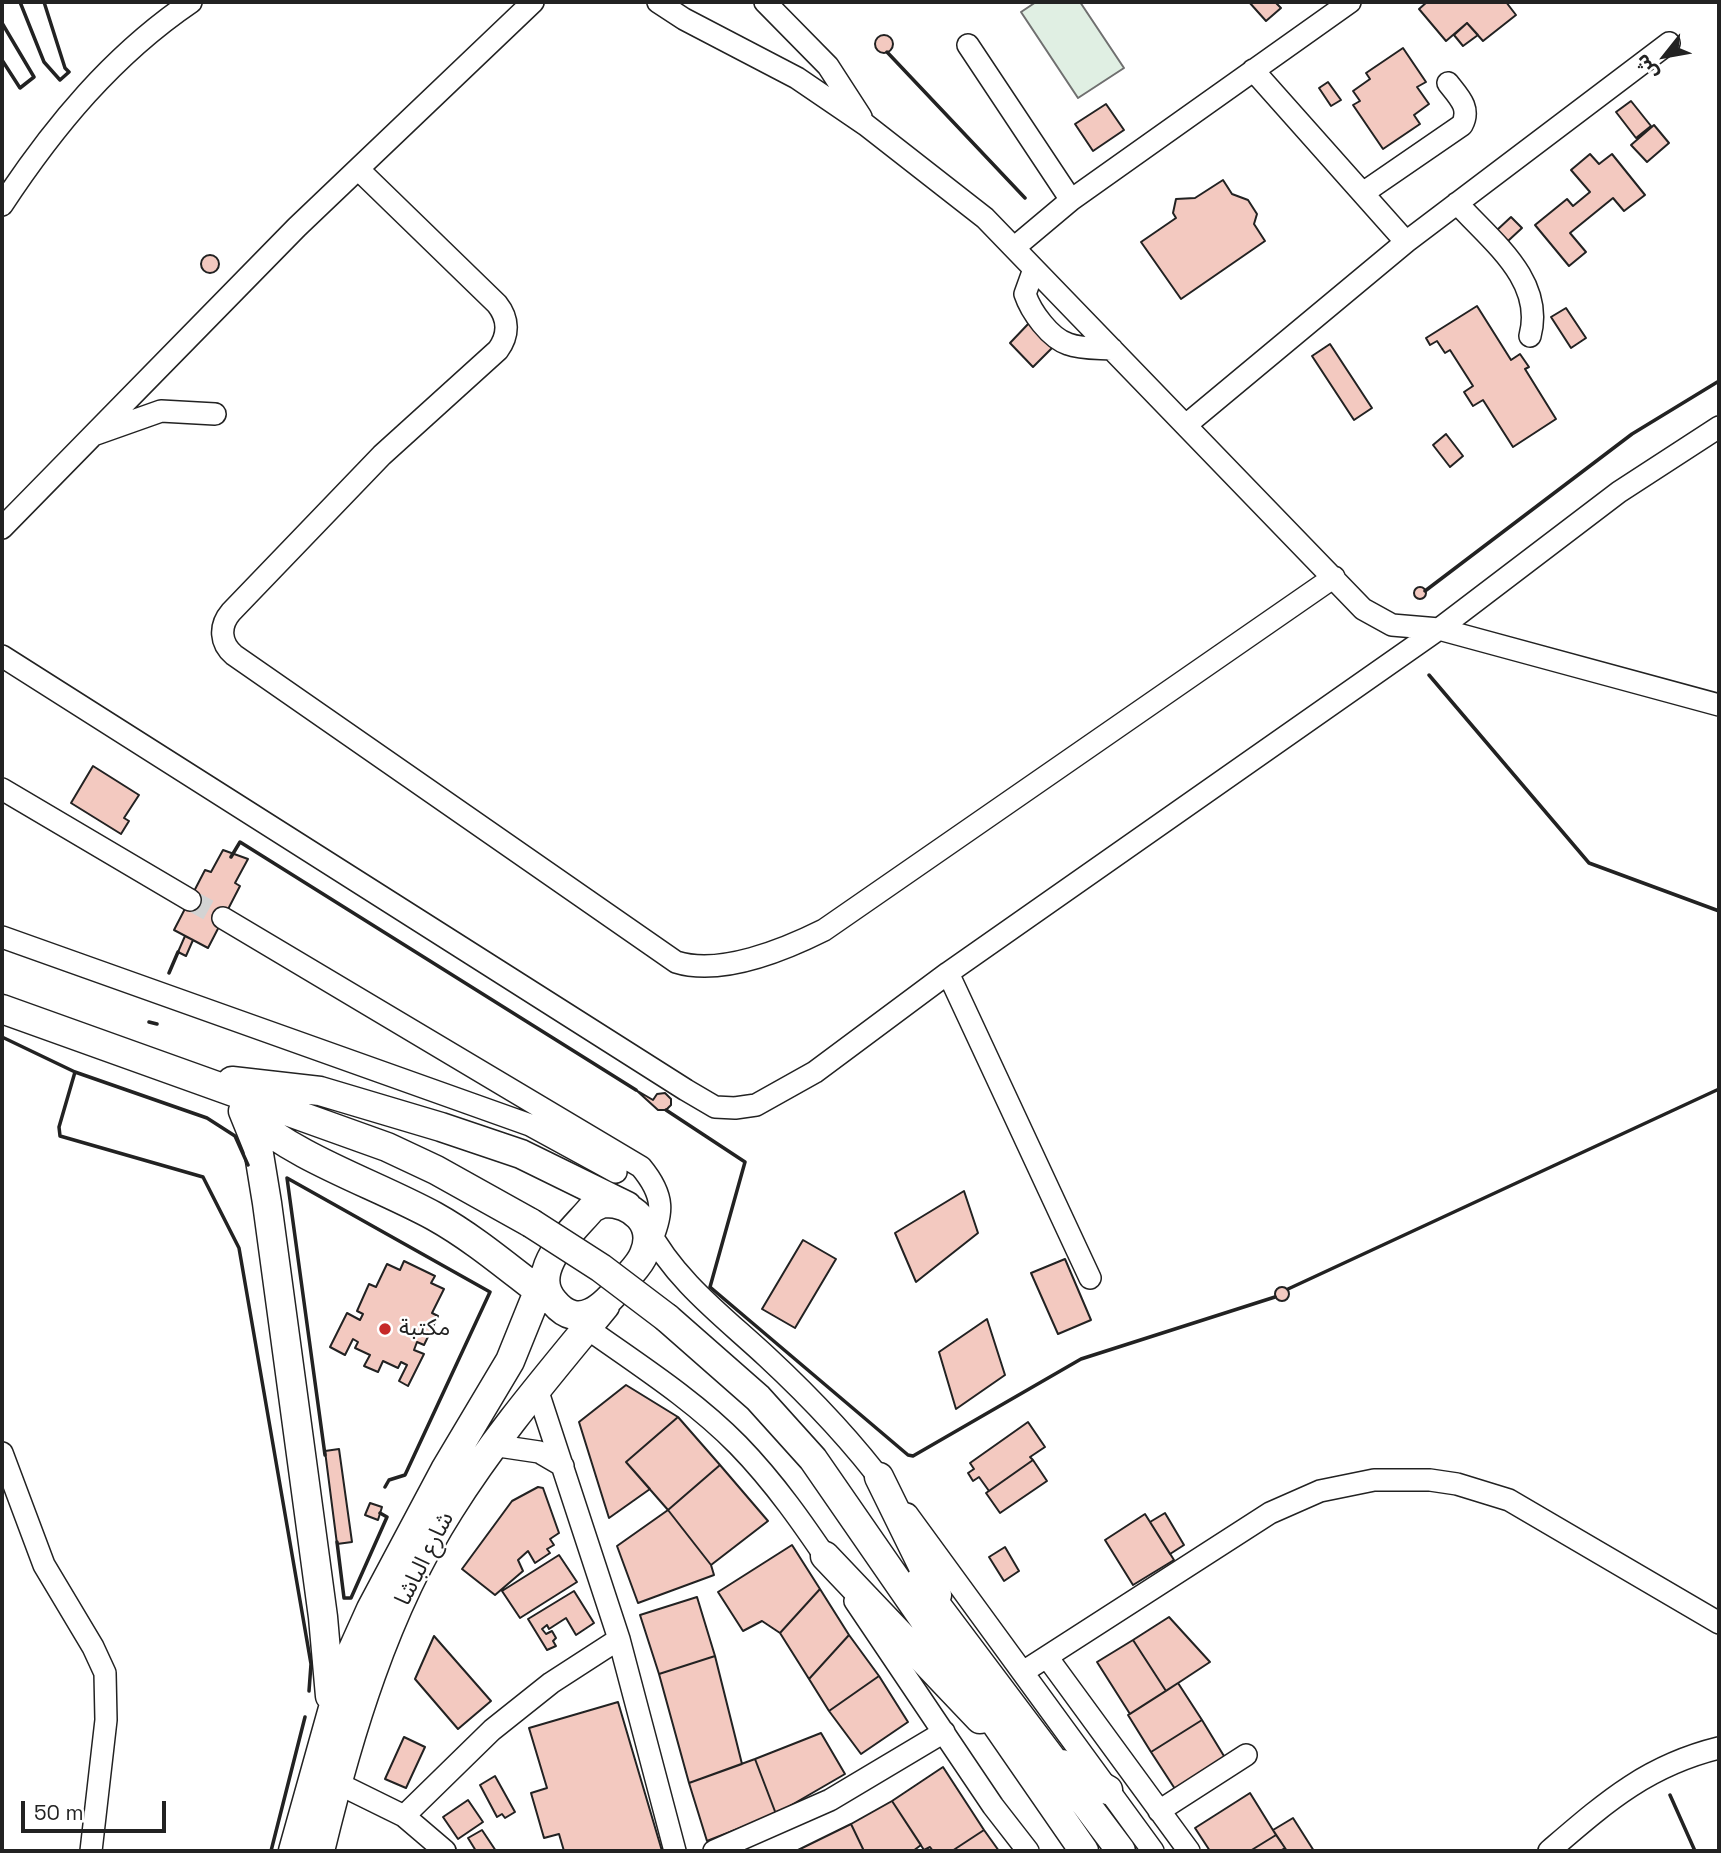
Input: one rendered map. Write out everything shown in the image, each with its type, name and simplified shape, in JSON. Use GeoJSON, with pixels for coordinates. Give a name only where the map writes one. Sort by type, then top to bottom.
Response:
{"type":"FeatureCollection","features":[{"type":"Feature","properties":{"kind":"main road"},"geometry":{"type":"LineString","coordinates":[[2,1009],[207,1085],[387,1147],[449,1176],[531,1223],[601,1268],[667,1318],[758,1398],[838,1492],[888,1544],[946,1614]]}},
{"type":"Feature","properties":{"kind":"main road"},"geometry":{"type":"LineString","coordinates":[[161,1068],[320,1091],[521,1154],[625,1207],[553,1256],[549,1293],[445,1470],[372,1609],[344,1669],[332,1714],[325,1796],[293,1851]]}},
{"type":"Feature","properties":{"kind":"main road"},"geometry":{"type":"LineString","coordinates":[[207,1085],[230,1099],[276,1138],[424,1211],[473,1240],[583,1315],[605,1306]]}},
{"type":"Feature","properties":{"kind":"main road"},"geometry":{"type":"LineString","coordinates":[[243,1111],[258,1148],[267,1203],[323,1618],[332,1714]]}},
{"type":"Feature","properties":{"kind":"main road","name":"شارع الباشا"},"geometry":{"type":"LineString","coordinates":[[320,1851],[325,1796],[403,1598],[448,1512],[492,1444],[605,1306],[625,1207]]}},
{"type":"Feature","properties":{"kind":"main road"},"geometry":{"type":"LineString","coordinates":[[879,1477],[946,1614],[1041,1764],[1084,1851]]}},
{"type":"Feature","properties":{"kind":"main road"},"geometry":{"type":"LineString","coordinates":[[838,1492],[1011,1744]]}},
{"type":"Feature","properties":{"kind":"main road"},"geometry":{"type":"LineString","coordinates":[[825,1556],[952,1692],[1011,1744],[1041,1764],[1108,1790]]}},
{"type":"Feature","properties":{"kind":"main road"},"geometry":{"type":"LineString","coordinates":[[1041,1764],[1062,1851]]}},
{"type":"Feature","properties":{"kind":"main road"},"geometry":{"type":"LineString","coordinates":[[1041,1764],[1121,1851]]}},
{"type":"Feature","properties":{"kind":"street"},"geometry":{"type":"LineString","coordinates":[[2,205],[40,147],[96,81],[191,2]]}},
{"type":"Feature","properties":{"kind":"street"},"geometry":{"type":"LineString","coordinates":[[2,527],[358,169],[533,2]]}},
{"type":"Feature","properties":{"kind":"street"},"geometry":{"type":"LineString","coordinates":[[659,2],[684,19],[797,78],[866,125],[985,218],[1376,619],[1392,625],[1439,629],[1719,705]]}},
{"type":"Feature","properties":{"kind":"street"},"geometry":{"type":"LineString","coordinates":[[765,2],[828,66],[866,125]]}},
{"type":"Feature","properties":{"kind":"street"},"geometry":{"type":"LineString","coordinates":[[1015,247],[1071,200],[1350,2]]}},
{"type":"Feature","properties":{"kind":"street"},"geometry":{"type":"LineString","coordinates":[[1186,425],[1406,242],[1669,43]]}},
{"type":"Feature","properties":{"kind":"street"},"geometry":{"type":"LineString","coordinates":[[968,45],[1071,200]]}},
{"type":"Feature","properties":{"kind":"street"},"geometry":{"type":"LineString","coordinates":[[1253,70],[1406,242]]}},
{"type":"Feature","properties":{"kind":"street"},"geometry":{"type":"LineString","coordinates":[[1363,193],[1462,125],[1466,115],[1464,104],[1448,83]]}},
{"type":"Feature","properties":{"kind":"street"},"geometry":{"type":"LineString","coordinates":[[358,169],[497,304],[505,318],[506,335],[498,350],[382,455],[231,612],[223,624],[225,645],[234,655],[676,962],[701,967],[726,964],[793,944],[824,930],[1334,577]]}},
{"type":"Feature","properties":{"kind":"street"},"geometry":{"type":"LineString","coordinates":[[1457,203],[1528,287],[1535,311],[1530,336]]}},
{"type":"Feature","properties":{"kind":"street"},"geometry":{"type":"LineString","coordinates":[[1034,269],[1025,294],[1032,311],[1069,345],[1112,349]]}},
{"type":"Feature","properties":{"kind":"street"},"geometry":{"type":"LineString","coordinates":[[88,438],[161,411],[215,414]]}},
{"type":"Feature","properties":{"kind":"street"},"geometry":{"type":"LineString","coordinates":[[2,656],[715,1107],[735,1108],[756,1105],[814,1072],[947,973],[1439,629],[1627,486],[1719,427]]}},
{"type":"Feature","properties":{"kind":"street"},"geometry":{"type":"LineString","coordinates":[[2,789],[190,900]]}},
{"type":"Feature","properties":{"kind":"street"},"geometry":{"type":"LineString","coordinates":[[223,918],[625,1207]]}},
{"type":"Feature","properties":{"kind":"street"},"geometry":{"type":"LineString","coordinates":[[2,937],[530,1125],[625,1207],[681,1278],[798,1388],[879,1477],[1153,1851]]}},
{"type":"Feature","properties":{"kind":"street"},"geometry":{"type":"LineString","coordinates":[[947,973],[1090,1278]]}},
{"type":"Feature","properties":{"kind":"street"},"geometry":{"type":"LineString","coordinates":[[549,1293],[587,1328],[696,1408],[736,1443],[793,1509],[1028,1851]]}},
{"type":"Feature","properties":{"kind":"street"},"geometry":{"type":"LineString","coordinates":[[537,1389],[619,1639],[675,1851]]}},
{"type":"Feature","properties":{"kind":"street"},"geometry":{"type":"LineString","coordinates":[[492,1444],[539,1452],[563,1466]]}},
{"type":"Feature","properties":{"kind":"street"},"geometry":{"type":"LineString","coordinates":[[2,1453],[44,1565],[93,1647],[104,1673],[106,1720],[91,1851]]}},
{"type":"Feature","properties":{"kind":"street"},"geometry":{"type":"LineString","coordinates":[[1023,1672],[1270,1513],[1321,1491],[1374,1480],[1402,1479],[1457,1484],[1509,1500],[1719,1623]]}},
{"type":"Feature","properties":{"kind":"street"},"geometry":{"type":"LineString","coordinates":[[404,1816],[492,1730],[551,1683],[619,1639]]}},
{"type":"Feature","properties":{"kind":"street"},"geometry":{"type":"LineString","coordinates":[[1047,1657],[1189,1851]]}},
{"type":"Feature","properties":{"kind":"street"},"geometry":{"type":"LineString","coordinates":[[714,1851],[830,1800],[944,1732]]}},
{"type":"Feature","properties":{"kind":"street"},"geometry":{"type":"LineString","coordinates":[[1549,1851],[1617,1793],[1641,1777],[1676,1761],[1719,1748]]}},
{"type":"Feature","properties":{"kind":"street"},"geometry":{"type":"LineString","coordinates":[[1159,1811],[1246,1755]]}},
{"type":"Feature","properties":{"kind":"street"},"geometry":{"type":"LineString","coordinates":[[325,1796],[404,1816],[445,1851]]}},
{"type":"Feature","properties":{"kind":"green space"},"geometry":{"type":"Polygon","coordinates":[[[1036,2],[1080,2],[1124,68],[1078,98],[1021,12],[1036,2]]]}},
{"type":"Feature","properties":{"kind":"building"},"geometry":{"type":"Polygon","coordinates":[[[1249,2],[1275,2],[1281,8],[1266,21],[1249,2]]]}},
{"type":"Feature","properties":{"kind":"building"},"geometry":{"type":"Polygon","coordinates":[[[1427,2],[1506,2],[1516,15],[1483,41],[1467,23],[1446,41],[1419,9],[1427,2]]]}},
{"type":"Feature","properties":{"kind":"building"},"geometry":{"type":"Polygon","coordinates":[[[1467,23],[1478,35],[1463,46],[1454,35],[1467,23]]]}},
{"type":"Feature","properties":{"kind":"building"},"geometry":{"type":"Polygon","coordinates":[[[884,35],[890,38],[893,44],[890,50],[884,53],[878,50],[875,44],[878,38],[884,35]]]}},
{"type":"Feature","properties":{"kind":"building"},"geometry":{"type":"Polygon","coordinates":[[[1403,48],[1426,82],[1417,87],[1429,104],[1414,115],[1420,124],[1383,149],[1353,105],[1360,101],[1353,91],[1370,79],[1366,73],[1403,48]]]}},
{"type":"Feature","properties":{"kind":"building"},"geometry":{"type":"Polygon","coordinates":[[[1328,82],[1341,100],[1331,106],[1319,88],[1328,82]]]}},
{"type":"Feature","properties":{"kind":"building"},"geometry":{"type":"Polygon","coordinates":[[[1631,101],[1651,126],[1636,138],[1616,112],[1631,101]]]}},
{"type":"Feature","properties":{"kind":"building"},"geometry":{"type":"Polygon","coordinates":[[[1106,104],[1124,130],[1093,151],[1075,124],[1106,104]]]}},
{"type":"Feature","properties":{"kind":"building"},"geometry":{"type":"Polygon","coordinates":[[[1654,125],[1669,143],[1647,162],[1631,145],[1654,125]]]}},
{"type":"Feature","properties":{"kind":"building"},"geometry":{"type":"Polygon","coordinates":[[[1590,154],[1599,164],[1612,154],[1645,195],[1624,211],[1613,198],[1570,233],[1586,252],[1569,266],[1535,225],[1567,199],[1573,206],[1590,192],[1571,170],[1590,154]]]}},
{"type":"Feature","properties":{"kind":"building"},"geometry":{"type":"Polygon","coordinates":[[[1223,180],[1232,194],[1248,200],[1257,214],[1254,224],[1265,241],[1181,299],[1141,242],[1176,218],[1173,213],[1176,199],[1195,198],[1223,180]]]}},
{"type":"Feature","properties":{"kind":"building"},"geometry":{"type":"Polygon","coordinates":[[[1511,217],[1522,228],[1508,241],[1497,230],[1511,217]]]}},
{"type":"Feature","properties":{"kind":"building"},"geometry":{"type":"Polygon","coordinates":[[[210,255],[216,258],[219,264],[216,270],[210,273],[204,270],[201,264],[204,258],[210,255]]]}},
{"type":"Feature","properties":{"kind":"building"},"geometry":{"type":"Polygon","coordinates":[[[1477,306],[1511,360],[1520,354],[1529,367],[1525,369],[1556,419],[1513,447],[1483,400],[1473,406],[1464,392],[1473,386],[1450,350],[1445,353],[1437,341],[1430,345],[1426,338],[1477,306]]]}},
{"type":"Feature","properties":{"kind":"building"},"geometry":{"type":"Polygon","coordinates":[[[1566,308],[1586,338],[1571,348],[1551,317],[1566,308]]]}},
{"type":"Feature","properties":{"kind":"building"},"geometry":{"type":"Polygon","coordinates":[[[1030,322],[1054,346],[1033,367],[1010,343],[1030,322]]]}},
{"type":"Feature","properties":{"kind":"building"},"geometry":{"type":"Polygon","coordinates":[[[1330,344],[1372,408],[1354,420],[1312,356],[1330,344]]]}},
{"type":"Feature","properties":{"kind":"building"},"geometry":{"type":"Polygon","coordinates":[[[1446,434],[1463,456],[1450,467],[1433,445],[1446,434]]]}},
{"type":"Feature","properties":{"kind":"building"},"geometry":{"type":"Polygon","coordinates":[[[1420,587],[1426,593],[1420,599],[1414,593],[1420,587]]]}},
{"type":"Feature","properties":{"kind":"building"},"geometry":{"type":"Polygon","coordinates":[[[93,766],[139,795],[124,818],[129,821],[121,834],[71,803],[93,766]]]}},
{"type":"Feature","properties":{"kind":"building"},"geometry":{"type":"Polygon","coordinates":[[[223,850],[248,859],[235,883],[240,886],[208,948],[174,930],[205,870],[211,872],[223,850]]]}},
{"type":"Feature","properties":{"kind":"building"},"geometry":{"type":"Polygon","coordinates":[[[185,936],[193,940],[186,956],[178,952],[185,936]]]}},
{"type":"Feature","properties":{"kind":"building"},"geometry":{"type":"Polygon","coordinates":[[[636,1090],[653,1100],[657,1094],[665,1093],[671,1099],[671,1105],[666,1110],[658,1110],[636,1090]]]}},
{"type":"Feature","properties":{"kind":"building"},"geometry":{"type":"Polygon","coordinates":[[[964,1191],[978,1233],[916,1282],[895,1233],[964,1191]]]}},
{"type":"Feature","properties":{"kind":"building"},"geometry":{"type":"Polygon","coordinates":[[[803,1240],[836,1259],[795,1328],[762,1309],[803,1240]]]}},
{"type":"Feature","properties":{"kind":"building"},"geometry":{"type":"Polygon","coordinates":[[[1065,1259],[1091,1320],[1058,1334],[1031,1273],[1065,1259]]]}},
{"type":"Feature","properties":{"kind":"building","name":"مكتبة"},"geometry":{"type":"Polygon","coordinates":[[[404,1261],[435,1276],[431,1283],[444,1289],[432,1313],[438,1316],[424,1345],[417,1342],[414,1350],[424,1354],[408,1386],[399,1381],[407,1365],[401,1362],[398,1368],[383,1361],[378,1372],[364,1366],[370,1355],[355,1348],[358,1342],[353,1339],[345,1355],[330,1347],[347,1313],[360,1320],[363,1314],[357,1311],[369,1284],[376,1287],[387,1264],[400,1270],[404,1261]]]}},
{"type":"Feature","properties":{"kind":"building"},"geometry":{"type":"Polygon","coordinates":[[[1279,1287],[1285,1287],[1289,1294],[1285,1301],[1279,1301],[1275,1297],[1275,1291],[1279,1287]]]}},
{"type":"Feature","properties":{"kind":"building"},"geometry":{"type":"Polygon","coordinates":[[[987,1319],[1005,1375],[956,1409],[939,1352],[987,1319]]]}},
{"type":"Feature","properties":{"kind":"building"},"geometry":{"type":"Polygon","coordinates":[[[626,1385],[678,1417],[626,1462],[650,1489],[609,1518],[579,1422],[626,1385]]]}},
{"type":"Feature","properties":{"kind":"building"},"geometry":{"type":"Polygon","coordinates":[[[678,1417],[720,1465],[668,1510],[626,1462],[678,1417]]]}},
{"type":"Feature","properties":{"kind":"building"},"geometry":{"type":"Polygon","coordinates":[[[1028,1422],[1045,1447],[1030,1457],[1033,1460],[989,1491],[979,1477],[973,1481],[968,1473],[974,1469],[970,1463],[1028,1422]]]}},
{"type":"Feature","properties":{"kind":"building"},"geometry":{"type":"Polygon","coordinates":[[[339,1449],[352,1542],[337,1544],[325,1451],[339,1449]]]}},
{"type":"Feature","properties":{"kind":"building"},"geometry":{"type":"Polygon","coordinates":[[[1033,1460],[1047,1481],[1000,1513],[986,1493],[1033,1460]]]}},
{"type":"Feature","properties":{"kind":"building"},"geometry":{"type":"Polygon","coordinates":[[[720,1465],[768,1521],[711,1565],[668,1510],[720,1465]]]}},
{"type":"Feature","properties":{"kind":"building"},"geometry":{"type":"Polygon","coordinates":[[[538,1487],[543,1488],[559,1533],[550,1539],[554,1545],[547,1549],[550,1553],[535,1563],[528,1551],[518,1560],[523,1571],[495,1595],[462,1569],[512,1501],[538,1487]]]}},
{"type":"Feature","properties":{"kind":"building"},"geometry":{"type":"Polygon","coordinates":[[[370,1503],[382,1507],[378,1520],[365,1515],[370,1503]]]}},
{"type":"Feature","properties":{"kind":"building"},"geometry":{"type":"Polygon","coordinates":[[[668,1510],[711,1565],[714,1575],[638,1603],[617,1546],[668,1510]]]}},
{"type":"Feature","properties":{"kind":"building"},"geometry":{"type":"Polygon","coordinates":[[[1165,1513],[1184,1545],[1170,1554],[1150,1522],[1165,1513]]]}},
{"type":"Feature","properties":{"kind":"building"},"geometry":{"type":"Polygon","coordinates":[[[1145,1514],[1174,1560],[1133,1585],[1105,1540],[1145,1514]]]}},
{"type":"Feature","properties":{"kind":"building"},"geometry":{"type":"Polygon","coordinates":[[[792,1545],[820,1589],[780,1633],[762,1621],[743,1631],[718,1592],[792,1545]]]}},
{"type":"Feature","properties":{"kind":"building"},"geometry":{"type":"Polygon","coordinates":[[[1005,1547],[1019,1571],[1004,1581],[989,1557],[1005,1547]]]}},
{"type":"Feature","properties":{"kind":"building"},"geometry":{"type":"Polygon","coordinates":[[[559,1555],[577,1582],[520,1618],[502,1591],[559,1555]]]}},
{"type":"Feature","properties":{"kind":"building"},"geometry":{"type":"Polygon","coordinates":[[[820,1589],[849,1635],[809,1679],[780,1633],[820,1589]]]}},
{"type":"Feature","properties":{"kind":"building"},"geometry":{"type":"Polygon","coordinates":[[[574,1591],[594,1623],[576,1635],[566,1618],[549,1629],[547,1625],[542,1629],[546,1634],[552,1631],[556,1646],[547,1650],[528,1619],[574,1591]]]}},
{"type":"Feature","properties":{"kind":"building"},"geometry":{"type":"Polygon","coordinates":[[[697,1597],[715,1656],[659,1674],[640,1615],[697,1597]]]}},
{"type":"Feature","properties":{"kind":"building"},"geometry":{"type":"Polygon","coordinates":[[[1169,1617],[1210,1662],[1166,1691],[1133,1640],[1169,1617]]]}},
{"type":"Feature","properties":{"kind":"building"},"geometry":{"type":"Polygon","coordinates":[[[849,1635],[879,1676],[829,1711],[809,1679],[849,1635]]]}},
{"type":"Feature","properties":{"kind":"building"},"geometry":{"type":"Polygon","coordinates":[[[434,1636],[491,1701],[458,1729],[415,1679],[434,1636]]]}},
{"type":"Feature","properties":{"kind":"building"},"geometry":{"type":"Polygon","coordinates":[[[1133,1640],[1166,1691],[1130,1714],[1097,1662],[1133,1640]]]}},
{"type":"Feature","properties":{"kind":"building"},"geometry":{"type":"Polygon","coordinates":[[[715,1656],[742,1764],[689,1783],[659,1674],[715,1656]]]}},
{"type":"Feature","properties":{"kind":"building"},"geometry":{"type":"Polygon","coordinates":[[[879,1676],[908,1722],[861,1754],[829,1711],[879,1676]]]}},
{"type":"Feature","properties":{"kind":"building"},"geometry":{"type":"Polygon","coordinates":[[[1178,1683],[1202,1720],[1151,1752],[1128,1715],[1178,1683]]]}},
{"type":"Feature","properties":{"kind":"building"},"geometry":{"type":"Polygon","coordinates":[[[618,1702],[662,1851],[564,1851],[559,1834],[544,1838],[531,1793],[547,1788],[529,1728],[618,1702]]]}},
{"type":"Feature","properties":{"kind":"building"},"geometry":{"type":"Polygon","coordinates":[[[1202,1720],[1227,1761],[1177,1792],[1151,1752],[1202,1720]]]}},
{"type":"Feature","properties":{"kind":"building"},"geometry":{"type":"Polygon","coordinates":[[[821,1733],[845,1774],[776,1814],[755,1759],[821,1733]]]}},
{"type":"Feature","properties":{"kind":"building"},"geometry":{"type":"Polygon","coordinates":[[[404,1737],[425,1747],[406,1788],[385,1779],[404,1737]]]}},
{"type":"Feature","properties":{"kind":"building"},"geometry":{"type":"Polygon","coordinates":[[[755,1759],[776,1814],[707,1841],[689,1783],[755,1759]]]}},
{"type":"Feature","properties":{"kind":"building"},"geometry":{"type":"Polygon","coordinates":[[[943,1767],[984,1830],[952,1851],[933,1851],[930,1847],[924,1850],[892,1801],[943,1767]]]}},
{"type":"Feature","properties":{"kind":"building"},"geometry":{"type":"Polygon","coordinates":[[[495,1776],[515,1812],[505,1818],[502,1814],[497,1817],[480,1785],[495,1776]]]}},
{"type":"Feature","properties":{"kind":"building"},"geometry":{"type":"Polygon","coordinates":[[[1250,1793],[1276,1835],[1250,1851],[1210,1851],[1195,1828],[1250,1793]]]}},
{"type":"Feature","properties":{"kind":"building"},"geometry":{"type":"Polygon","coordinates":[[[468,1800],[483,1822],[458,1839],[443,1817],[468,1800]]]}},
{"type":"Feature","properties":{"kind":"building"},"geometry":{"type":"Polygon","coordinates":[[[892,1801],[921,1845],[913,1851],[864,1851],[851,1824],[892,1801]]]}},
{"type":"Feature","properties":{"kind":"building"},"geometry":{"type":"Polygon","coordinates":[[[1293,1818],[1314,1851],[1287,1851],[1273,1830],[1293,1818]]]}},
{"type":"Feature","properties":{"kind":"building"},"geometry":{"type":"Polygon","coordinates":[[[851,1824],[864,1851],[796,1851],[851,1824]]]}},
{"type":"Feature","properties":{"kind":"building"},"geometry":{"type":"Polygon","coordinates":[[[482,1830],[496,1851],[476,1851],[468,1838],[482,1830]]]}},
{"type":"Feature","properties":{"kind":"building"},"geometry":{"type":"Polygon","coordinates":[[[984,1830],[999,1851],[952,1851],[984,1830]]]}},
{"type":"Feature","properties":{"kind":"building"},"geometry":{"type":"Polygon","coordinates":[[[1276,1835],[1285,1848],[1280,1851],[1250,1851],[1276,1835]]]}},
{"type":"Feature","properties":{"kind":"tunnel"},"geometry":{"type":"LineString","coordinates":[[190,900],[223,918]]}},
{"type":"Feature","properties":{"kind":"wall"},"geometry":{"type":"LineString","coordinates":[[20,2],[44,62],[60,80],[69,72],[65,68],[44,2]]}},
{"type":"Feature","properties":{"kind":"wall"},"geometry":{"type":"LineString","coordinates":[[2,23],[34,77],[20,88],[2,60]]}},
{"type":"Feature","properties":{"kind":"wall"},"geometry":{"type":"LineString","coordinates":[[887,52],[1025,198]]}},
{"type":"Feature","properties":{"kind":"wall"},"geometry":{"type":"LineString","coordinates":[[1425,591],[1632,434],[1719,381]]}},
{"type":"Feature","properties":{"kind":"wall"},"geometry":{"type":"LineString","coordinates":[[1429,675],[1589,863],[1719,911]]}},
{"type":"Feature","properties":{"kind":"wall"},"geometry":{"type":"LineString","coordinates":[[231,857],[240,842],[636,1090]]}},
{"type":"Feature","properties":{"kind":"wall"},"geometry":{"type":"LineString","coordinates":[[169,973],[178,952]]}},
{"type":"Feature","properties":{"kind":"wall"},"geometry":{"type":"LineString","coordinates":[[149,1022],[157,1024]]}},
{"type":"Feature","properties":{"kind":"wall"},"geometry":{"type":"LineString","coordinates":[[2,1037],[75,1072],[207,1118],[235,1136],[248,1165]]}},
{"type":"Feature","properties":{"kind":"wall"},"geometry":{"type":"LineString","coordinates":[[75,1072],[59,1127],[60,1136],[203,1177],[239,1248],[311,1664],[309,1691]]}},
{"type":"Feature","properties":{"kind":"wall"},"geometry":{"type":"LineString","coordinates":[[1288,1289],[1719,1089]]}},
{"type":"Feature","properties":{"kind":"wall"},"geometry":{"type":"LineString","coordinates":[[666,1110],[745,1162],[710,1287],[908,1455],[913,1456],[1081,1359],[1275,1297]]}},
{"type":"Feature","properties":{"kind":"wall"},"geometry":{"type":"LineString","coordinates":[[325,1455],[287,1178],[490,1292],[405,1475],[389,1480],[385,1487]]}},
{"type":"Feature","properties":{"kind":"wall"},"geometry":{"type":"LineString","coordinates":[[337,1542],[344,1598],[351,1598],[387,1517],[380,1513]]}},
{"type":"Feature","properties":{"kind":"wall"},"geometry":{"type":"LineString","coordinates":[[271,1851],[305,1717]]}},
{"type":"Feature","properties":{"kind":"wall"},"geometry":{"type":"LineString","coordinates":[[1670,1795],[1695,1851]]}},
{"type":"Feature","properties":{"kind":"place","name":"مكتبة"},"geometry":{"type":"Point","coordinates":[385,1329]}}]}
